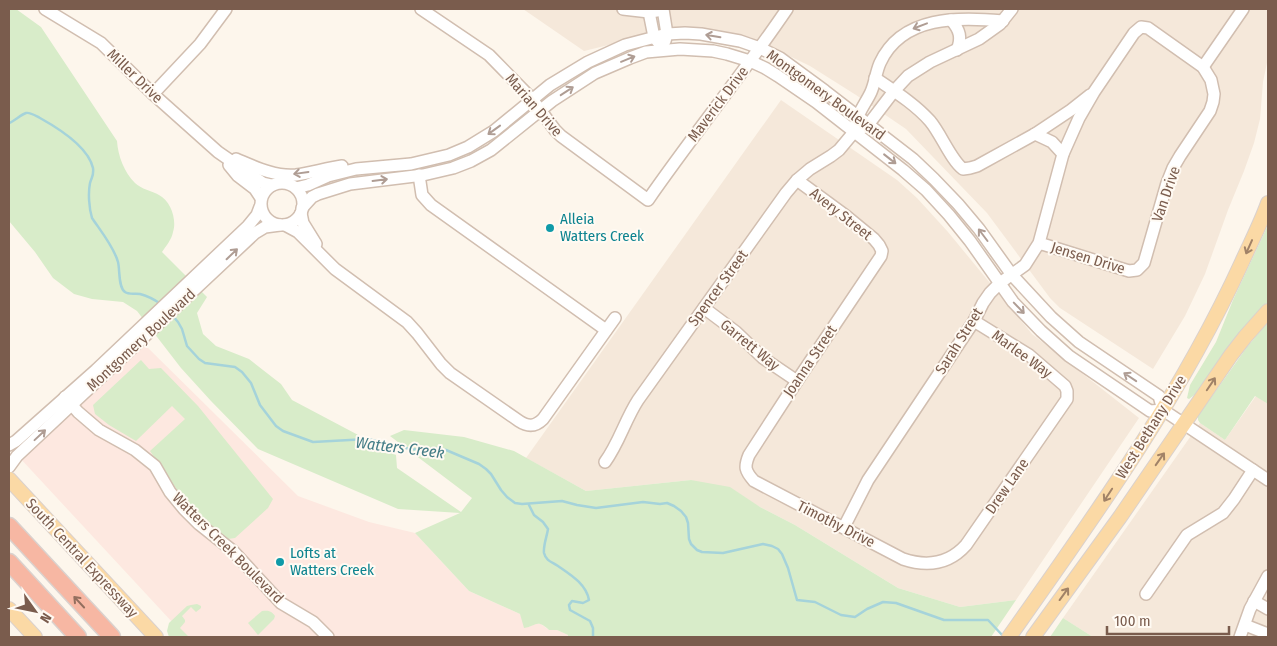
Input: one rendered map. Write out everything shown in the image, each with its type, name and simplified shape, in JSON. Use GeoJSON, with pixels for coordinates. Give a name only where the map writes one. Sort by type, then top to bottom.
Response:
{"type":"FeatureCollection","features":[{"type":"Feature","properties":{"kind":"highway"},"geometry":{"type":"LineString","coordinates":[[9,526],[112,637]]}},
{"type":"Feature","properties":{"kind":"highway"},"geometry":{"type":"LineString","coordinates":[[9,562],[78,637]]}},
{"type":"Feature","properties":{"kind":"main road","name":"West Bethany Drive"},"geometry":{"type":"LineString","coordinates":[[1008,637],[1097,511],[1163,410],[1193,359],[1228,292],[1268,203]]}},
{"type":"Feature","properties":{"kind":"main road","name":"West Bethany Drive"},"geometry":{"type":"LineString","coordinates":[[1034,635],[1120,517],[1240,343],[1268,312]]}},
{"type":"Feature","properties":{"kind":"main road","name":"South Central Expressway"},"geometry":{"type":"LineString","coordinates":[[9,479],[156,637]]}},
{"type":"Feature","properties":{"kind":"main road"},"geometry":{"type":"LineString","coordinates":[[9,609],[35,637]]}},
{"type":"Feature","properties":{"kind":"street","name":"Miller Drive"},"geometry":{"type":"LineString","coordinates":[[45,9],[101,43],[153,94],[218,152],[263,183],[272,185]]}},
{"type":"Feature","properties":{"kind":"street"},"geometry":{"type":"LineString","coordinates":[[153,94],[200,44],[226,9]]}},
{"type":"Feature","properties":{"kind":"street","name":"Marian Drive"},"geometry":{"type":"LineString","coordinates":[[421,9],[489,55],[532,100],[555,130],[568,143],[648,200]]}},
{"type":"Feature","properties":{"kind":"street"},"geometry":{"type":"LineString","coordinates":[[623,9],[663,9],[667,34],[663,50]]}},
{"type":"Feature","properties":{"kind":"street","name":"Maverick Drive"},"geometry":{"type":"LineString","coordinates":[[648,200],[787,9]]}},
{"type":"Feature","properties":{"kind":"street"},"geometry":{"type":"LineString","coordinates":[[854,132],[868,125],[908,76],[930,62],[979,39],[1000,24],[1012,9]]}},
{"type":"Feature","properties":{"kind":"street"},"geometry":{"type":"LineString","coordinates":[[1203,67],[1243,9]]}},
{"type":"Feature","properties":{"kind":"street"},"geometry":{"type":"LineString","coordinates":[[650,10],[654,37],[663,50]]}},
{"type":"Feature","properties":{"kind":"street"},"geometry":{"type":"LineString","coordinates":[[854,132],[857,116],[871,92],[880,62],[892,44],[903,34],[926,23],[951,20],[1003,20]]}},
{"type":"Feature","properties":{"kind":"street"},"geometry":{"type":"LineString","coordinates":[[951,20],[960,34],[957,50]]}},
{"type":"Feature","properties":{"kind":"street","name":"Sarah Street"},"geometry":{"type":"LineString","coordinates":[[844,527],[868,480],[974,321],[987,298],[1000,283],[1025,264],[1039,243],[1063,154],[1079,118],[1094,92],[1134,34],[1141,27],[1148,28],[1203,67]]}},
{"type":"Feature","properties":{"kind":"street","name":"Montgomery Boulevard"},"geometry":{"type":"LineString","coordinates":[[296,188],[328,176],[356,169],[411,164],[449,155],[468,147],[494,131],[550,85],[588,62],[625,45],[667,34],[685,33],[710,35],[740,41],[780,58],[825,90],[912,159],[958,204],[1012,275],[1051,317],[1079,342],[1159,396],[1163,410],[1268,480]]}},
{"type":"Feature","properties":{"kind":"street","name":"Montgomery Boulevard"},"geometry":{"type":"LineString","coordinates":[[302,210],[316,195],[350,184],[419,175],[452,168],[471,161],[491,150],[552,101],[595,73],[646,52],[680,49],[714,51],[727,54],[750,61],[778,76],[816,102],[904,170],[949,215],[970,241],[1013,302],[1069,356],[1150,411],[1163,410]]}},
{"type":"Feature","properties":{"kind":"street","name":"Van Drive"},"geometry":{"type":"LineString","coordinates":[[1138,270],[1144,262],[1173,168],[1214,102],[1211,80],[1203,67]]}},
{"type":"Feature","properties":{"kind":"street"},"geometry":{"type":"LineString","coordinates":[[875,78],[915,107],[930,122],[958,164],[964,169],[977,166],[1035,134],[1094,92]]}},
{"type":"Feature","properties":{"kind":"street","name":"Spencer Street"},"geometry":{"type":"LineString","coordinates":[[605,462],[638,400],[786,193],[810,169],[839,150],[854,132]]}},
{"type":"Feature","properties":{"kind":"street"},"geometry":{"type":"LineString","coordinates":[[1035,134],[1052,142],[1063,154]]}},
{"type":"Feature","properties":{"kind":"street","name":"Miller Drive"},"geometry":{"type":"LineString","coordinates":[[218,152],[238,176],[255,189],[261,202]]}},
{"type":"Feature","properties":{"kind":"street"},"geometry":{"type":"LineString","coordinates":[[218,152],[267,171],[296,175],[342,166],[366,168]]}},
{"type":"Feature","properties":{"kind":"street"},"geometry":{"type":"LineString","coordinates":[[419,175],[422,196],[431,205],[606,330]]}},
{"type":"Feature","properties":{"kind":"street","name":"Avery Street"},"geometry":{"type":"LineString","coordinates":[[797,180],[874,239],[882,251]]}},
{"type":"Feature","properties":{"kind":"street"},"geometry":{"type":"LineString","coordinates":[[330,264],[303,223],[302,199],[296,188],[284,183],[267,188],[261,202],[265,217],[269,221],[298,232],[330,264],[407,322],[441,364],[455,377],[512,416],[531,426],[537,424],[542,419],[615,318]]}},
{"type":"Feature","properties":{"kind":"street","name":"Montgomery Boulevard"},"geometry":{"type":"LineString","coordinates":[[194,284],[257,215],[261,202]]}},
{"type":"Feature","properties":{"kind":"street"},"geometry":{"type":"LineString","coordinates":[[282,225],[294,221],[302,210]]}},
{"type":"Feature","properties":{"kind":"street","name":"Montgomery Boulevard"},"geometry":{"type":"LineString","coordinates":[[9,467],[69,401],[194,284],[255,233],[266,227],[282,225]]}},
{"type":"Feature","properties":{"kind":"street","name":"Jensen Drive"},"geometry":{"type":"LineString","coordinates":[[1039,243],[1129,271],[1138,270]]}},
{"type":"Feature","properties":{"kind":"street","name":"Joanna Street"},"geometry":{"type":"LineString","coordinates":[[748,474],[746,462],[749,455],[796,380],[879,261],[882,251]]}},
{"type":"Feature","properties":{"kind":"street","name":"Garrett Way"},"geometry":{"type":"LineString","coordinates":[[704,308],[736,332],[763,358],[796,380]]}},
{"type":"Feature","properties":{"kind":"street","name":"Marlee Way"},"geometry":{"type":"LineString","coordinates":[[974,321],[1029,355],[1065,386],[1067,391]]}},
{"type":"Feature","properties":{"kind":"street","name":"Drew Lane"},"geometry":{"type":"LineString","coordinates":[[930,564],[947,560],[960,552],[966,545],[1067,399],[1067,391]]}},
{"type":"Feature","properties":{"kind":"street","name":"Montgomery Boulevard"},"geometry":{"type":"LineString","coordinates":[[9,445],[69,401]]}},
{"type":"Feature","properties":{"kind":"street","name":"Watters Creek Boulevard"},"geometry":{"type":"LineString","coordinates":[[69,401],[78,412],[100,430],[135,450],[155,466],[170,492],[199,524],[233,551],[281,603],[313,622],[328,637]]}},
{"type":"Feature","properties":{"kind":"street"},"geometry":{"type":"LineString","coordinates":[[1146,594],[1188,535],[1223,513],[1253,470]]}},
{"type":"Feature","properties":{"kind":"street","name":"Timothy Drive"},"geometry":{"type":"LineString","coordinates":[[748,474],[754,481],[903,559],[916,563],[930,564]]}},
{"type":"Feature","properties":{"kind":"street"},"geometry":{"type":"LineString","coordinates":[[1240,637],[1250,609],[1268,576]]}},
{"type":"Feature","properties":{"kind":"street"},"geometry":{"type":"LineString","coordinates":[[1254,601],[1268,608]]}},
{"type":"Feature","properties":{"kind":"street"},"geometry":{"type":"LineString","coordinates":[[1245,624],[1268,634]]}},
{"type":"Feature","properties":{"kind":"shaded area"},"geometry":{"type":"Polygon","coordinates":[[[523,9],[1268,9],[1268,58],[1263,82],[1260,119],[1244,171],[1205,274],[1185,316],[1153,369],[1060,308],[1050,298],[987,213],[906,129],[810,66],[750,37],[678,28],[584,51],[523,9]]]}},
{"type":"Feature","properties":{"kind":"shaded area"},"geometry":{"type":"Polygon","coordinates":[[[781,100],[897,180],[917,198],[948,232],[1032,334],[1139,418],[1016,600],[960,607],[898,588],[795,525],[760,507],[691,480],[586,491],[526,458],[781,100]]]}},
{"type":"Feature","properties":{"kind":"shaded area"},"geometry":{"type":"Polygon","coordinates":[[[143,343],[298,496],[369,522],[415,533],[469,591],[520,614],[529,627],[534,624],[541,624],[549,630],[557,630],[568,635],[568,637],[186,637],[19,457],[143,343]]]}},
{"type":"Feature","properties":{"kind":"shaded area"},"geometry":{"type":"Polygon","coordinates":[[[1256,396],[1268,404],[1268,637],[1093,637],[1063,618],[1200,423],[1225,440],[1256,396]]]}},
{"type":"Feature","properties":{"kind":"green space"},"geometry":{"type":"Polygon","coordinates":[[[9,9],[16,9],[41,27],[117,141],[120,158],[131,179],[137,185],[159,195],[170,206],[174,227],[169,242],[162,252],[207,297],[197,313],[203,334],[216,346],[249,359],[281,384],[292,400],[396,455],[397,468],[461,512],[472,498],[390,436],[404,430],[464,437],[514,451],[586,491],[691,480],[730,487],[760,507],[795,525],[898,588],[960,607],[1016,600],[991,637],[568,637],[568,635],[557,630],[549,630],[541,624],[524,628],[520,614],[469,591],[415,533],[460,513],[398,509],[258,449],[181,368],[137,311],[123,302],[92,299],[74,294],[53,278],[35,252],[9,221],[9,9]]]}},
{"type":"Feature","properties":{"kind":"green space"},"geometry":{"type":"Polygon","coordinates":[[[1268,225],[1268,303],[1197,393],[1189,399],[1187,398],[1190,385],[1216,342],[1233,300],[1268,225]]]}},
{"type":"Feature","properties":{"kind":"green space"},"geometry":{"type":"Polygon","coordinates":[[[1268,322],[1268,404],[1255,396],[1225,440],[1200,423],[1198,416],[1247,347],[1268,322]]]}},
{"type":"Feature","properties":{"kind":"green space"},"geometry":{"type":"Polygon","coordinates":[[[141,360],[149,369],[161,368],[198,406],[273,499],[268,508],[235,538],[228,539],[222,535],[187,504],[150,451],[185,419],[172,406],[136,441],[95,414],[93,405],[141,360]]]}},
{"type":"Feature","properties":{"kind":"green space"},"geometry":{"type":"Polygon","coordinates":[[[197,604],[201,608],[196,612],[191,607],[182,616],[185,622],[180,628],[189,637],[169,637],[167,631],[169,623],[187,606],[197,604]]]}},
{"type":"Feature","properties":{"kind":"green space"},"geometry":{"type":"Polygon","coordinates":[[[262,611],[270,611],[275,616],[258,635],[248,623],[262,611]]]}},
{"type":"Feature","properties":{"kind":"green space"},"geometry":{"type":"Polygon","coordinates":[[[1063,618],[1093,637],[1050,637],[1063,618]]]}},
{"type":"Feature","properties":{"kind":"waterway","name":"Watters Creek"},"geometry":{"type":"LineString","coordinates":[[9,123],[24,114],[31,114],[63,132],[85,152],[93,168],[89,191],[92,218],[116,256],[123,290],[128,293],[146,296],[161,304]]}},
{"type":"Feature","properties":{"kind":"waterway","name":"Watters Creek"},"geometry":{"type":"LineString","coordinates":[[172,315],[182,329],[187,346],[199,359],[205,363],[235,367],[242,372],[251,383],[260,405],[276,426],[283,431],[313,442],[368,439],[419,450],[436,448],[446,450],[479,464],[486,469],[501,490],[515,503],[562,501],[596,508],[643,502],[667,503],[681,511],[686,517],[689,539],[697,550],[723,553],[763,544],[778,549],[788,568],[797,600],[815,602],[841,615],[855,617],[883,602],[896,603],[944,620],[988,620],[1004,637]]}},
{"type":"Feature","properties":{"kind":"waterway"},"geometry":{"type":"LineString","coordinates":[[529,505],[534,515],[548,529],[544,550],[546,558],[577,580],[585,589],[589,600],[583,603],[572,601],[569,605],[570,610],[590,621],[593,628],[593,637]]}},
{"type":"Feature","properties":{"kind":"place","name":"Alleia Watters Creek"},"geometry":{"type":"Point","coordinates":[550,228]}},
{"type":"Feature","properties":{"kind":"place","name":"Lofts at Watters Creek"},"geometry":{"type":"Point","coordinates":[280,562]}}]}
